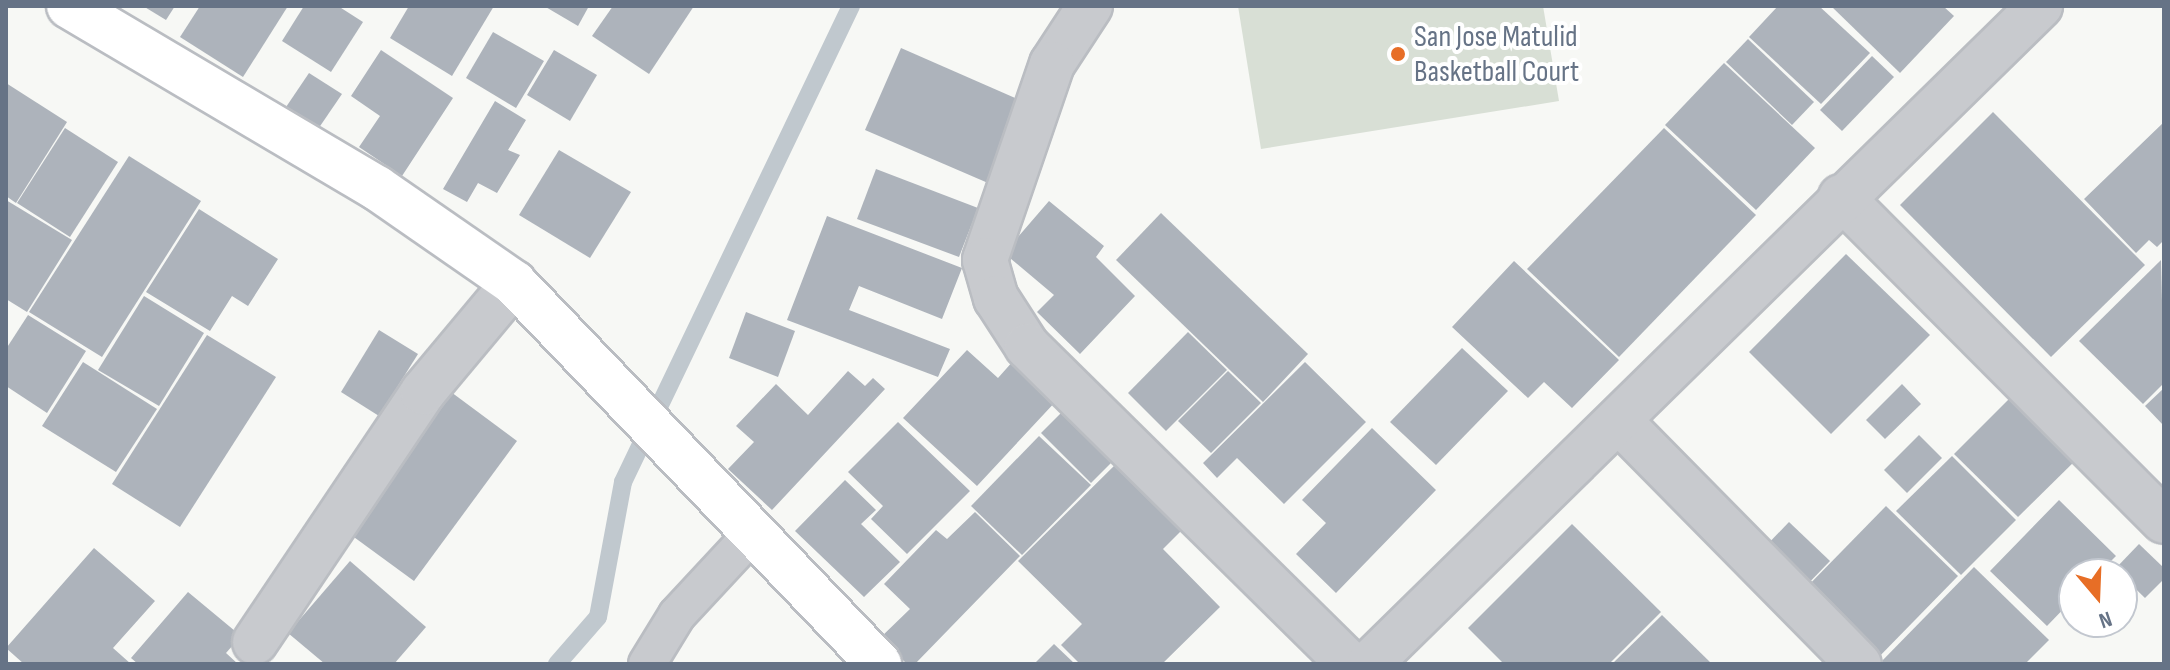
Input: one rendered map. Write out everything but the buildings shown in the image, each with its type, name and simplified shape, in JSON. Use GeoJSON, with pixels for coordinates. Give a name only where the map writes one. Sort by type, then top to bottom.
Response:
{"type":"FeatureCollection","features":[{"type":"Feature","properties":{"kind":"street"},"geometry":{"type":"LineString","coordinates":[[69,6],[377,188],[514,283],[879,664]]}},
{"type":"Feature","properties":{"kind":"street"},"geometry":{"type":"LineString","coordinates":[[1090,6],[1052,64],[985,260],[996,298],[1027,346],[1350,664]]}},
{"type":"Feature","properties":{"kind":"street"},"geometry":{"type":"LineString","coordinates":[[1369,664],[1620,422],[1841,197],[2040,6]]}},
{"type":"Feature","properties":{"kind":"street"},"geometry":{"type":"LineString","coordinates":[[1841,197],[2164,521]]}},
{"type":"Feature","properties":{"kind":"street"},"geometry":{"type":"LineString","coordinates":[[255,642],[423,392],[514,283]]}},
{"type":"Feature","properties":{"kind":"street"},"geometry":{"type":"LineString","coordinates":[[1620,422],[1859,664]]}},
{"type":"Feature","properties":{"kind":"lane"},"geometry":{"type":"LineString","coordinates":[[647,664],[677,615],[754,532]]}},
{"type":"Feature","properties":{"kind":"shaded area","name":"San Jose Matulid Basketball Court"},"geometry":{"type":"Polygon","coordinates":[[[1238,6],[1543,6],[1559,101],[1261,149],[1238,6]]]}},
{"type":"Feature","properties":{"kind":"waterway"},"geometry":{"type":"LineString","coordinates":[[557,664],[598,617],[623,482],[851,6]]}},
{"type":"Feature","properties":{"kind":"place","name":"San Jose Matulid Basketball Court"},"geometry":{"type":"Point","coordinates":[1398,54]}}]}
